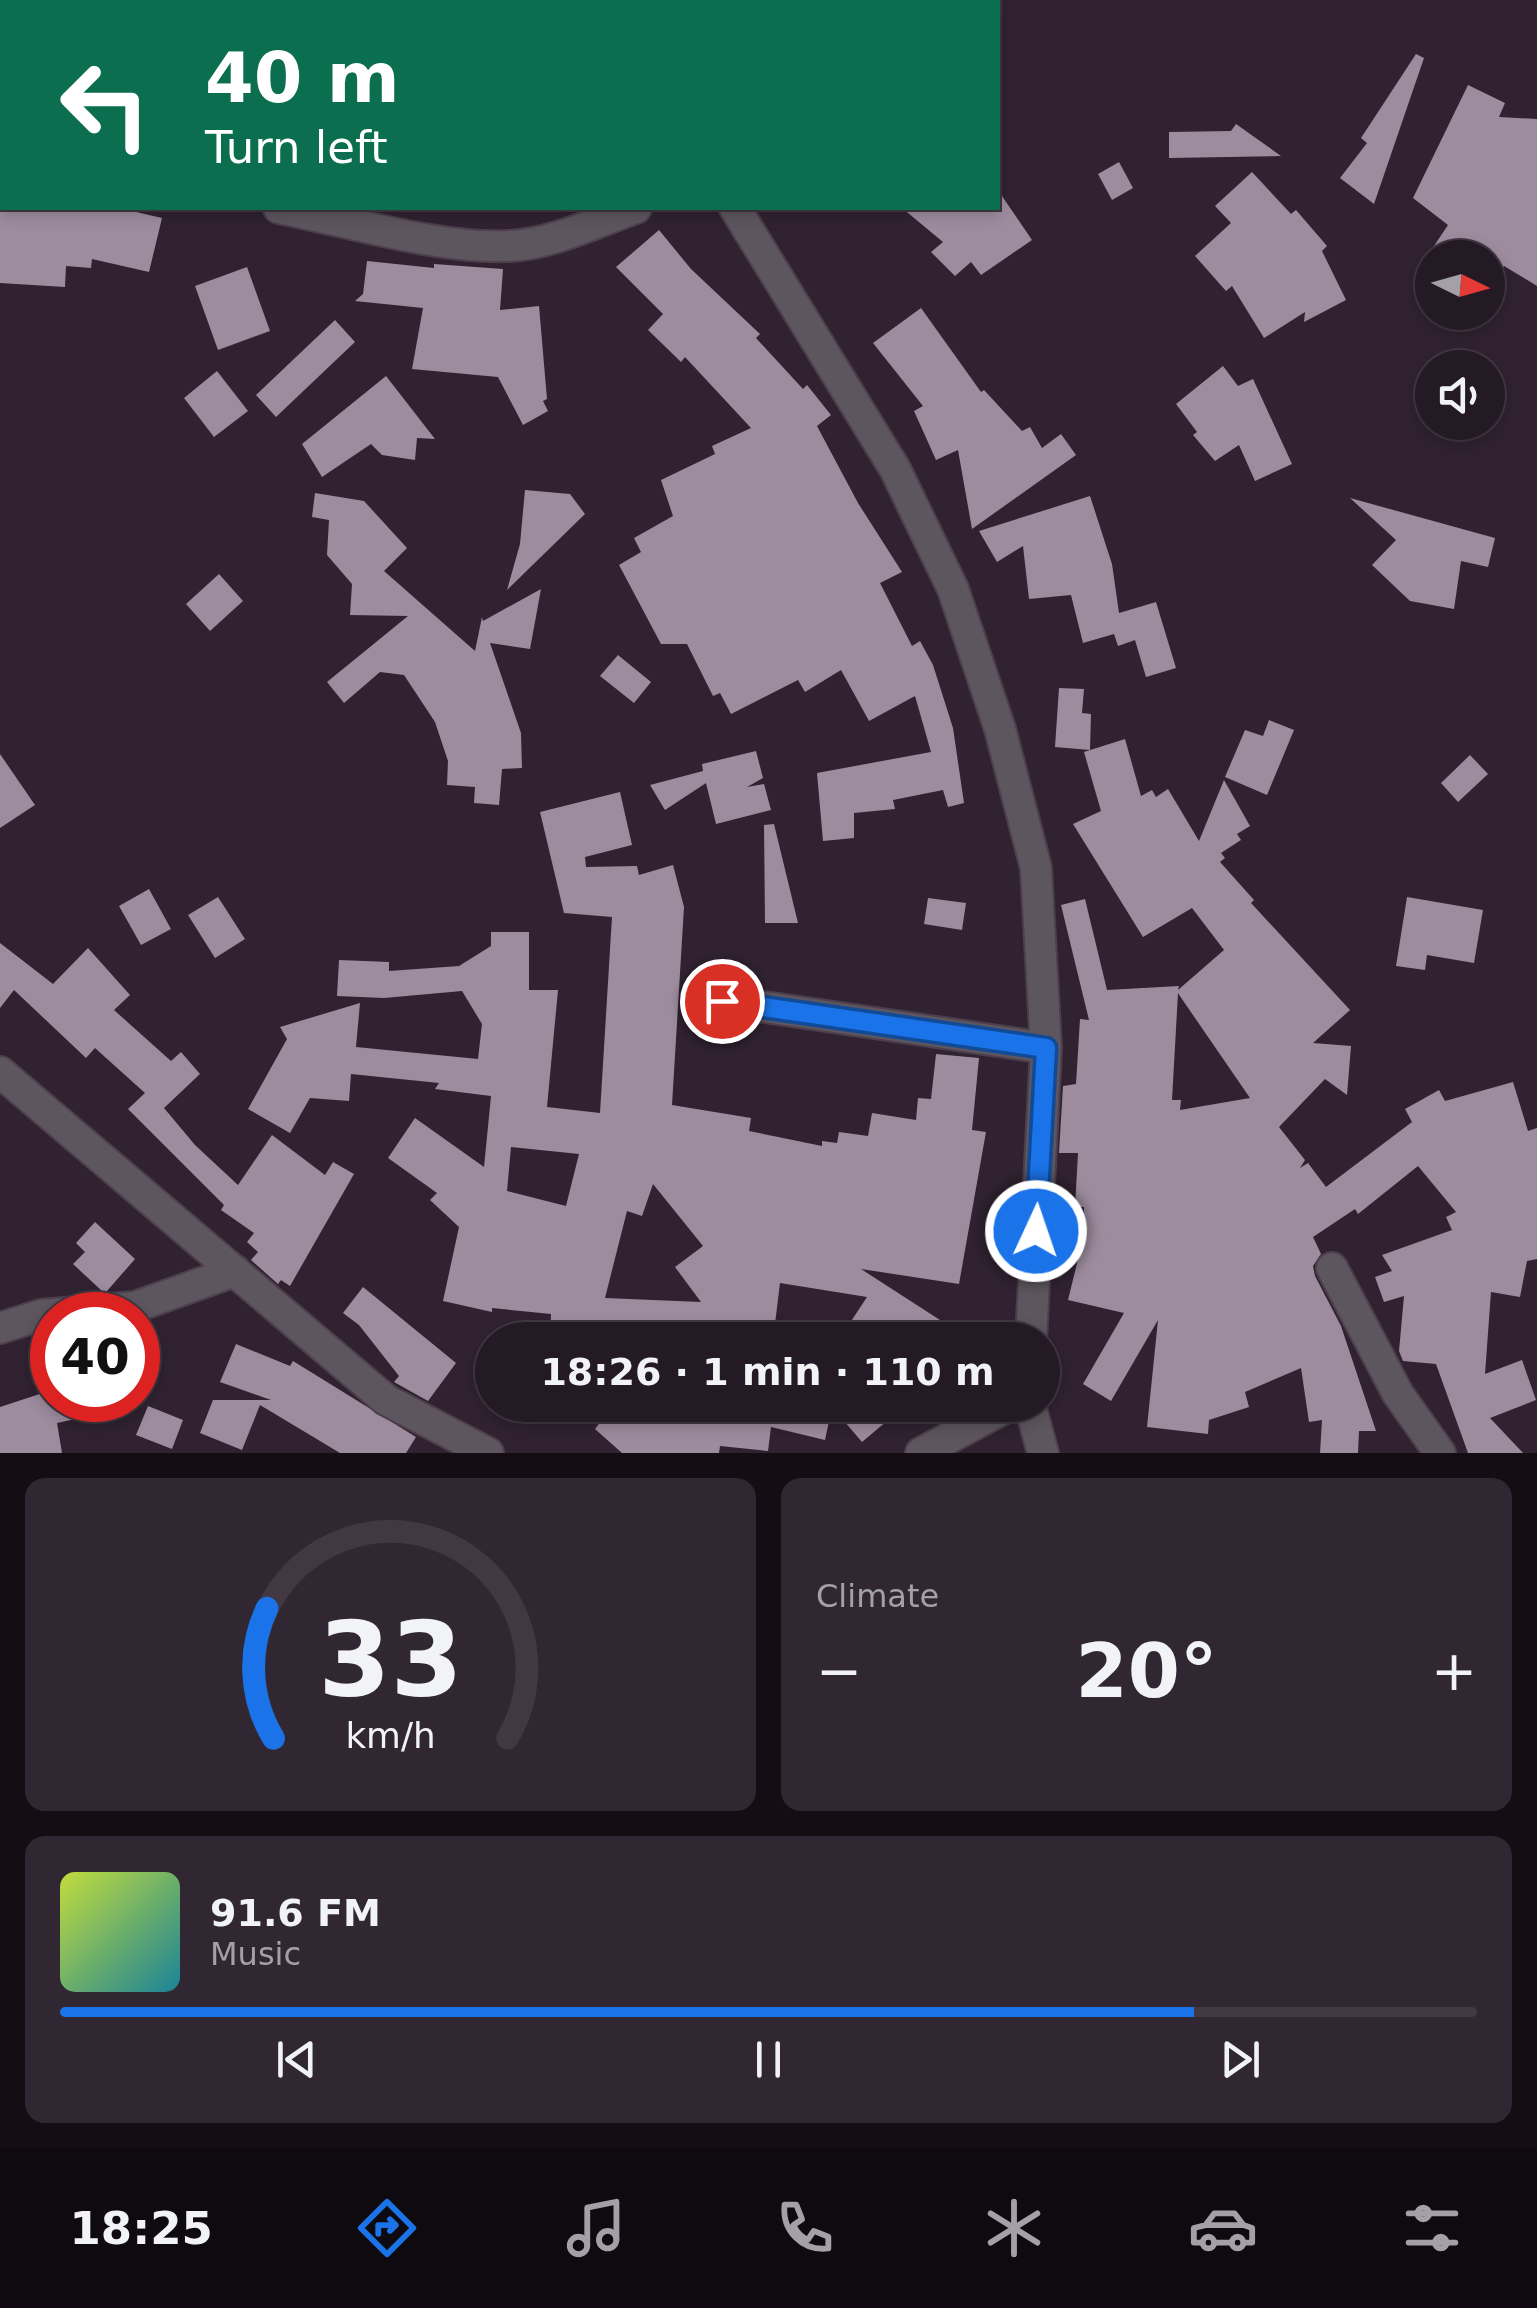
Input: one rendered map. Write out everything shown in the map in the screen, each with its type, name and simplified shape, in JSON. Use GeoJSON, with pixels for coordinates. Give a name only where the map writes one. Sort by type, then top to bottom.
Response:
{"type":"FeatureCollection","features":[{"type":"Feature","properties":{"kind":"street"},"geometry":{"type":"LineString","coordinates":[[289,210],[440,240],[508,246],[532,243],[630,210]]}},
{"type":"Feature","properties":{"kind":"street"},"geometry":{"type":"LineString","coordinates":[[736,210],[896,469],[953,589],[1000,730],[1036,868],[1046,1048],[1032,1322]]}},
{"type":"Feature","properties":{"kind":"street"},"geometry":{"type":"LineString","coordinates":[[722,1001],[1046,1048]]}},
{"type":"Feature","properties":{"kind":"street"},"geometry":{"type":"LineString","coordinates":[[0,1072],[386,1400],[488,1453]]}},
{"type":"Feature","properties":{"kind":"street"},"geometry":{"type":"LineString","coordinates":[[1332,1268],[1398,1394],[1440,1453]]}},
{"type":"Feature","properties":{"kind":"street"},"geometry":{"type":"LineString","coordinates":[[0,1328],[41,1315],[135,1307],[235,1271]]}},
{"type":"Feature","properties":{"kind":"street"},"geometry":{"type":"LineString","coordinates":[[921,1453],[978,1422]]}},
{"type":"Feature","properties":{"kind":"street"},"geometry":{"type":"LineString","coordinates":[[1035,1422],[1044,1453]]}},
{"type":"Feature","properties":{"kind":"building"},"geometry":{"type":"Polygon","coordinates":[[[1416,54],[1424,58],[1374,204],[1340,178],[1367,143],[1361,138],[1416,54]]]}},
{"type":"Feature","properties":{"kind":"building"},"geometry":{"type":"Polygon","coordinates":[[[1468,85],[1505,103],[1499,117],[1537,119],[1537,286],[1505,267],[1505,240],[1438,240],[1448,225],[1413,198],[1468,85]]]}},
{"type":"Feature","properties":{"kind":"building"},"geometry":{"type":"Polygon","coordinates":[[[1236,124],[1281,156],[1169,158],[1169,132],[1231,131],[1236,124]]]}},
{"type":"Feature","properties":{"kind":"building"},"geometry":{"type":"Polygon","coordinates":[[[1119,162],[1133,188],[1112,200],[1098,174],[1119,162]]]}},
{"type":"Feature","properties":{"kind":"building"},"geometry":{"type":"Polygon","coordinates":[[[1252,172],[1291,214],[1296,210],[1327,246],[1322,251],[1346,300],[1304,322],[1305,312],[1264,338],[1232,286],[1226,291],[1195,256],[1231,223],[1215,206],[1252,172]]]}},
{"type":"Feature","properties":{"kind":"building"},"geometry":{"type":"Polygon","coordinates":[[[1000,198],[1032,240],[981,275],[971,262],[955,276],[931,252],[943,242],[904,210],[1000,210],[1000,198]]]}},
{"type":"Feature","properties":{"kind":"building"},"geometry":{"type":"Polygon","coordinates":[[[0,210],[128,210],[162,218],[149,272],[92,259],[91,268],[66,266],[65,287],[0,283],[0,210]]]}},
{"type":"Feature","properties":{"kind":"building"},"geometry":{"type":"Polygon","coordinates":[[[659,230],[691,269],[760,334],[756,338],[803,389],[807,385],[831,415],[817,426],[858,503],[902,572],[880,583],[912,646],[920,641],[933,665],[953,728],[964,803],[948,807],[943,790],[893,800],[895,809],[854,813],[854,838],[823,841],[817,773],[931,752],[915,696],[869,721],[841,670],[805,692],[798,680],[731,714],[720,693],[713,696],[687,644],[661,644],[619,565],[641,552],[634,538],[673,516],[661,480],[715,454],[712,446],[751,428],[685,357],[681,362],[648,330],[663,314],[616,267],[659,230]]]}},
{"type":"Feature","properties":{"kind":"building"},"geometry":{"type":"Polygon","coordinates":[[[367,261],[434,268],[434,264],[503,269],[500,310],[539,306],[547,399],[543,401],[548,411],[523,425],[498,377],[412,369],[423,308],[355,301],[363,294],[367,261]]]}},
{"type":"Feature","properties":{"kind":"building"},"geometry":{"type":"Polygon","coordinates":[[[247,267],[270,331],[218,350],[195,286],[247,267]]]}},
{"type":"Feature","properties":{"kind":"building"},"geometry":{"type":"Polygon","coordinates":[[[921,308],[981,392],[984,390],[1022,431],[1030,427],[1042,448],[1061,434],[1076,455],[972,529],[958,450],[936,460],[914,411],[923,406],[873,343],[921,308]]]}},
{"type":"Feature","properties":{"kind":"building"},"geometry":{"type":"Polygon","coordinates":[[[335,320],[355,342],[276,417],[256,395],[335,320]]]}},
{"type":"Feature","properties":{"kind":"building"},"geometry":{"type":"Polygon","coordinates":[[[1223,366],[1238,386],[1253,379],[1292,464],[1255,481],[1239,445],[1215,461],[1193,435],[1197,432],[1176,404],[1223,366]]]}},
{"type":"Feature","properties":{"kind":"building"},"geometry":{"type":"Polygon","coordinates":[[[217,371],[248,411],[214,437],[184,398],[217,371]]]}},
{"type":"Feature","properties":{"kind":"building"},"geometry":{"type":"Polygon","coordinates":[[[386,376],[435,439],[417,438],[415,460],[382,455],[371,444],[322,477],[302,444],[386,376]]]}},
{"type":"Feature","properties":{"kind":"building"},"geometry":{"type":"Polygon","coordinates":[[[525,490],[570,494],[585,514],[507,590],[520,544],[525,490]]]}},
{"type":"Feature","properties":{"kind":"building"},"geometry":{"type":"Polygon","coordinates":[[[315,493],[364,501],[407,548],[384,571],[475,651],[482,617],[483,621],[541,589],[530,649],[490,643],[521,733],[522,768],[502,769],[499,805],[474,803],[475,787],[447,785],[448,761],[435,722],[404,675],[380,672],[344,703],[327,682],[408,616],[350,615],[352,584],[327,555],[329,520],[312,517],[315,493]]]}},
{"type":"Feature","properties":{"kind":"building"},"geometry":{"type":"Polygon","coordinates":[[[1090,496],[1112,564],[1119,613],[1156,602],[1176,668],[1146,677],[1135,640],[1118,646],[1114,634],[1083,643],[1071,595],[1029,599],[1023,546],[997,562],[979,531],[1090,496]]]}},
{"type":"Feature","properties":{"kind":"building"},"geometry":{"type":"Polygon","coordinates":[[[1350,498],[1495,538],[1488,567],[1461,561],[1454,609],[1410,601],[1372,565],[1396,540],[1350,498]]]}},
{"type":"Feature","properties":{"kind":"building"},"geometry":{"type":"Polygon","coordinates":[[[219,574],[243,601],[210,631],[186,604],[219,574]]]}},
{"type":"Feature","properties":{"kind":"building"},"geometry":{"type":"Polygon","coordinates":[[[618,655],[651,682],[634,703],[600,676],[618,655]]]}},
{"type":"Feature","properties":{"kind":"building"},"geometry":{"type":"Polygon","coordinates":[[[1059,688],[1084,689],[1082,713],[1091,714],[1090,750],[1055,747],[1059,688]]]}},
{"type":"Feature","properties":{"kind":"building"},"geometry":{"type":"Polygon","coordinates":[[[1269,720],[1294,730],[1267,795],[1225,777],[1245,730],[1263,736],[1269,720]]]}},
{"type":"Feature","properties":{"kind":"building"},"geometry":{"type":"Polygon","coordinates":[[[1125,739],[1141,796],[1152,790],[1156,797],[1168,789],[1199,841],[1224,780],[1250,826],[1237,834],[1241,840],[1221,853],[1225,858],[1220,862],[1254,900],[1251,903],[1350,1010],[1313,1043],[1351,1046],[1347,1095],[1325,1079],[1279,1127],[1305,1160],[1300,1168],[1308,1163],[1326,1187],[1412,1122],[1405,1109],[1439,1090],[1445,1101],[1513,1082],[1528,1131],[1537,1128],[1537,1259],[1527,1261],[1520,1297],[1491,1292],[1485,1374],[1522,1360],[1536,1400],[1490,1418],[1523,1453],[1468,1453],[1436,1364],[1403,1361],[1399,1351],[1404,1296],[1384,1302],[1375,1277],[1392,1271],[1382,1255],[1452,1230],[1446,1217],[1456,1212],[1418,1166],[1358,1214],[1355,1209],[1313,1237],[1321,1254],[1313,1266],[1315,1276],[1341,1326],[1376,1431],[1359,1431],[1358,1453],[1320,1453],[1322,1420],[1309,1422],[1301,1368],[1245,1392],[1249,1407],[1209,1420],[1208,1434],[1147,1427],[1158,1320],[1111,1401],[1083,1384],[1124,1313],[1068,1300],[1083,1239],[1084,1207],[1075,1207],[1078,1153],[1059,1153],[1063,1086],[1076,1084],[1080,1019],[1089,1020],[1061,905],[1085,899],[1107,990],[1179,986],[1178,990],[1224,950],[1192,908],[1143,937],[1073,824],[1101,811],[1084,752],[1125,739]],[[1178,993],[1172,1100],[1181,1100],[1180,1110],[1250,1098],[1178,993]]]}},
{"type":"Feature","properties":{"kind":"building"},"geometry":{"type":"Polygon","coordinates":[[[756,751],[763,778],[747,787],[764,784],[771,810],[716,824],[706,783],[665,810],[650,785],[703,771],[702,764],[756,751]]]}},
{"type":"Feature","properties":{"kind":"building"},"geometry":{"type":"Polygon","coordinates":[[[0,754],[35,805],[0,828],[0,754]]]}},
{"type":"Feature","properties":{"kind":"building"},"geometry":{"type":"Polygon","coordinates":[[[1470,755],[1488,774],[1458,802],[1441,783],[1470,755]]]}},
{"type":"Feature","properties":{"kind":"building"},"geometry":{"type":"Polygon","coordinates":[[[620,792],[632,845],[585,857],[586,867],[637,866],[639,875],[673,865],[684,907],[672,1105],[751,1118],[749,1131],[822,1146],[822,1141],[837,1143],[839,1132],[868,1136],[872,1113],[916,1120],[918,1098],[931,1099],[936,1054],[979,1058],[972,1130],[986,1132],[959,1284],[861,1269],[943,1322],[851,1322],[867,1297],[780,1283],[775,1322],[551,1322],[551,1314],[492,1308],[492,1312],[443,1301],[459,1227],[430,1200],[437,1193],[388,1158],[415,1118],[484,1167],[491,1096],[435,1089],[439,1083],[351,1074],[349,1101],[310,1098],[290,1133],[248,1109],[287,1039],[280,1027],[360,1003],[356,1047],[478,1059],[482,1024],[462,991],[384,998],[337,996],[339,960],[389,962],[389,971],[459,966],[491,946],[491,932],[529,932],[529,990],[558,990],[547,1107],[600,1113],[612,917],[564,913],[540,812],[620,792]],[[511,1147],[507,1191],[566,1206],[579,1154],[511,1147]],[[653,1184],[642,1216],[627,1211],[605,1298],[701,1302],[675,1267],[703,1246],[653,1184]]]}},
{"type":"Feature","properties":{"kind":"building"},"geometry":{"type":"Polygon","coordinates":[[[774,824],[798,923],[765,923],[764,825],[774,824]]]}},
{"type":"Feature","properties":{"kind":"building"},"geometry":{"type":"Polygon","coordinates":[[[149,889],[171,929],[141,945],[119,906],[149,889]]]}},
{"type":"Feature","properties":{"kind":"building"},"geometry":{"type":"Polygon","coordinates":[[[218,897],[245,939],[215,958],[188,915],[218,897]]]}},
{"type":"Feature","properties":{"kind":"building"},"geometry":{"type":"Polygon","coordinates":[[[1407,897],[1483,910],[1474,963],[1427,955],[1425,970],[1396,966],[1407,897]]]}},
{"type":"Feature","properties":{"kind":"building"},"geometry":{"type":"Polygon","coordinates":[[[928,898],[966,903],[962,930],[924,924],[928,898]]]}},
{"type":"Feature","properties":{"kind":"building"},"geometry":{"type":"Polygon","coordinates":[[[0,943],[53,984],[88,948],[130,995],[114,1010],[171,1061],[181,1052],[200,1074],[164,1108],[195,1145],[238,1185],[272,1135],[325,1175],[333,1162],[354,1174],[290,1286],[281,1280],[278,1284],[251,1260],[258,1252],[247,1242],[254,1233],[221,1210],[224,1205],[128,1109],[145,1093],[95,1048],[86,1058],[14,990],[0,1008],[0,943]]]}},
{"type":"Feature","properties":{"kind":"building"},"geometry":{"type":"Polygon","coordinates":[[[95,1222],[135,1259],[107,1291],[102,1291],[73,1264],[85,1252],[76,1243],[95,1222]]]}},
{"type":"Feature","properties":{"kind":"building"},"geometry":{"type":"Polygon","coordinates":[[[363,1287],[456,1363],[428,1401],[394,1382],[399,1376],[359,1325],[343,1313],[363,1287]]]}},
{"type":"Feature","properties":{"kind":"building"},"geometry":{"type":"Polygon","coordinates":[[[236,1344],[290,1366],[293,1361],[416,1437],[406,1453],[340,1453],[260,1405],[242,1450],[200,1433],[213,1400],[271,1400],[220,1382],[236,1344]]]}},
{"type":"Feature","properties":{"kind":"building"},"geometry":{"type":"Polygon","coordinates":[[[30,1397],[30,1422],[62,1422],[57,1423],[62,1453],[0,1453],[0,1407],[30,1397]]]}},
{"type":"Feature","properties":{"kind":"building"},"geometry":{"type":"Polygon","coordinates":[[[160,1411],[183,1420],[172,1449],[136,1435],[141,1422],[160,1422],[160,1411]]]}},
{"type":"Feature","properties":{"kind":"building"},"geometry":{"type":"Polygon","coordinates":[[[600,1422],[829,1422],[825,1440],[771,1427],[768,1451],[720,1446],[719,1453],[622,1453],[595,1429],[600,1422]]]}},
{"type":"Feature","properties":{"kind":"building"},"geometry":{"type":"Polygon","coordinates":[[[845,1422],[886,1422],[862,1442],[845,1422]]]}},
{"type":"Feature","properties":{"kind":"route"},"geometry":{"type":"LineString","coordinates":[[722,1001],[1046,1048],[1036,1231]]}}]}
